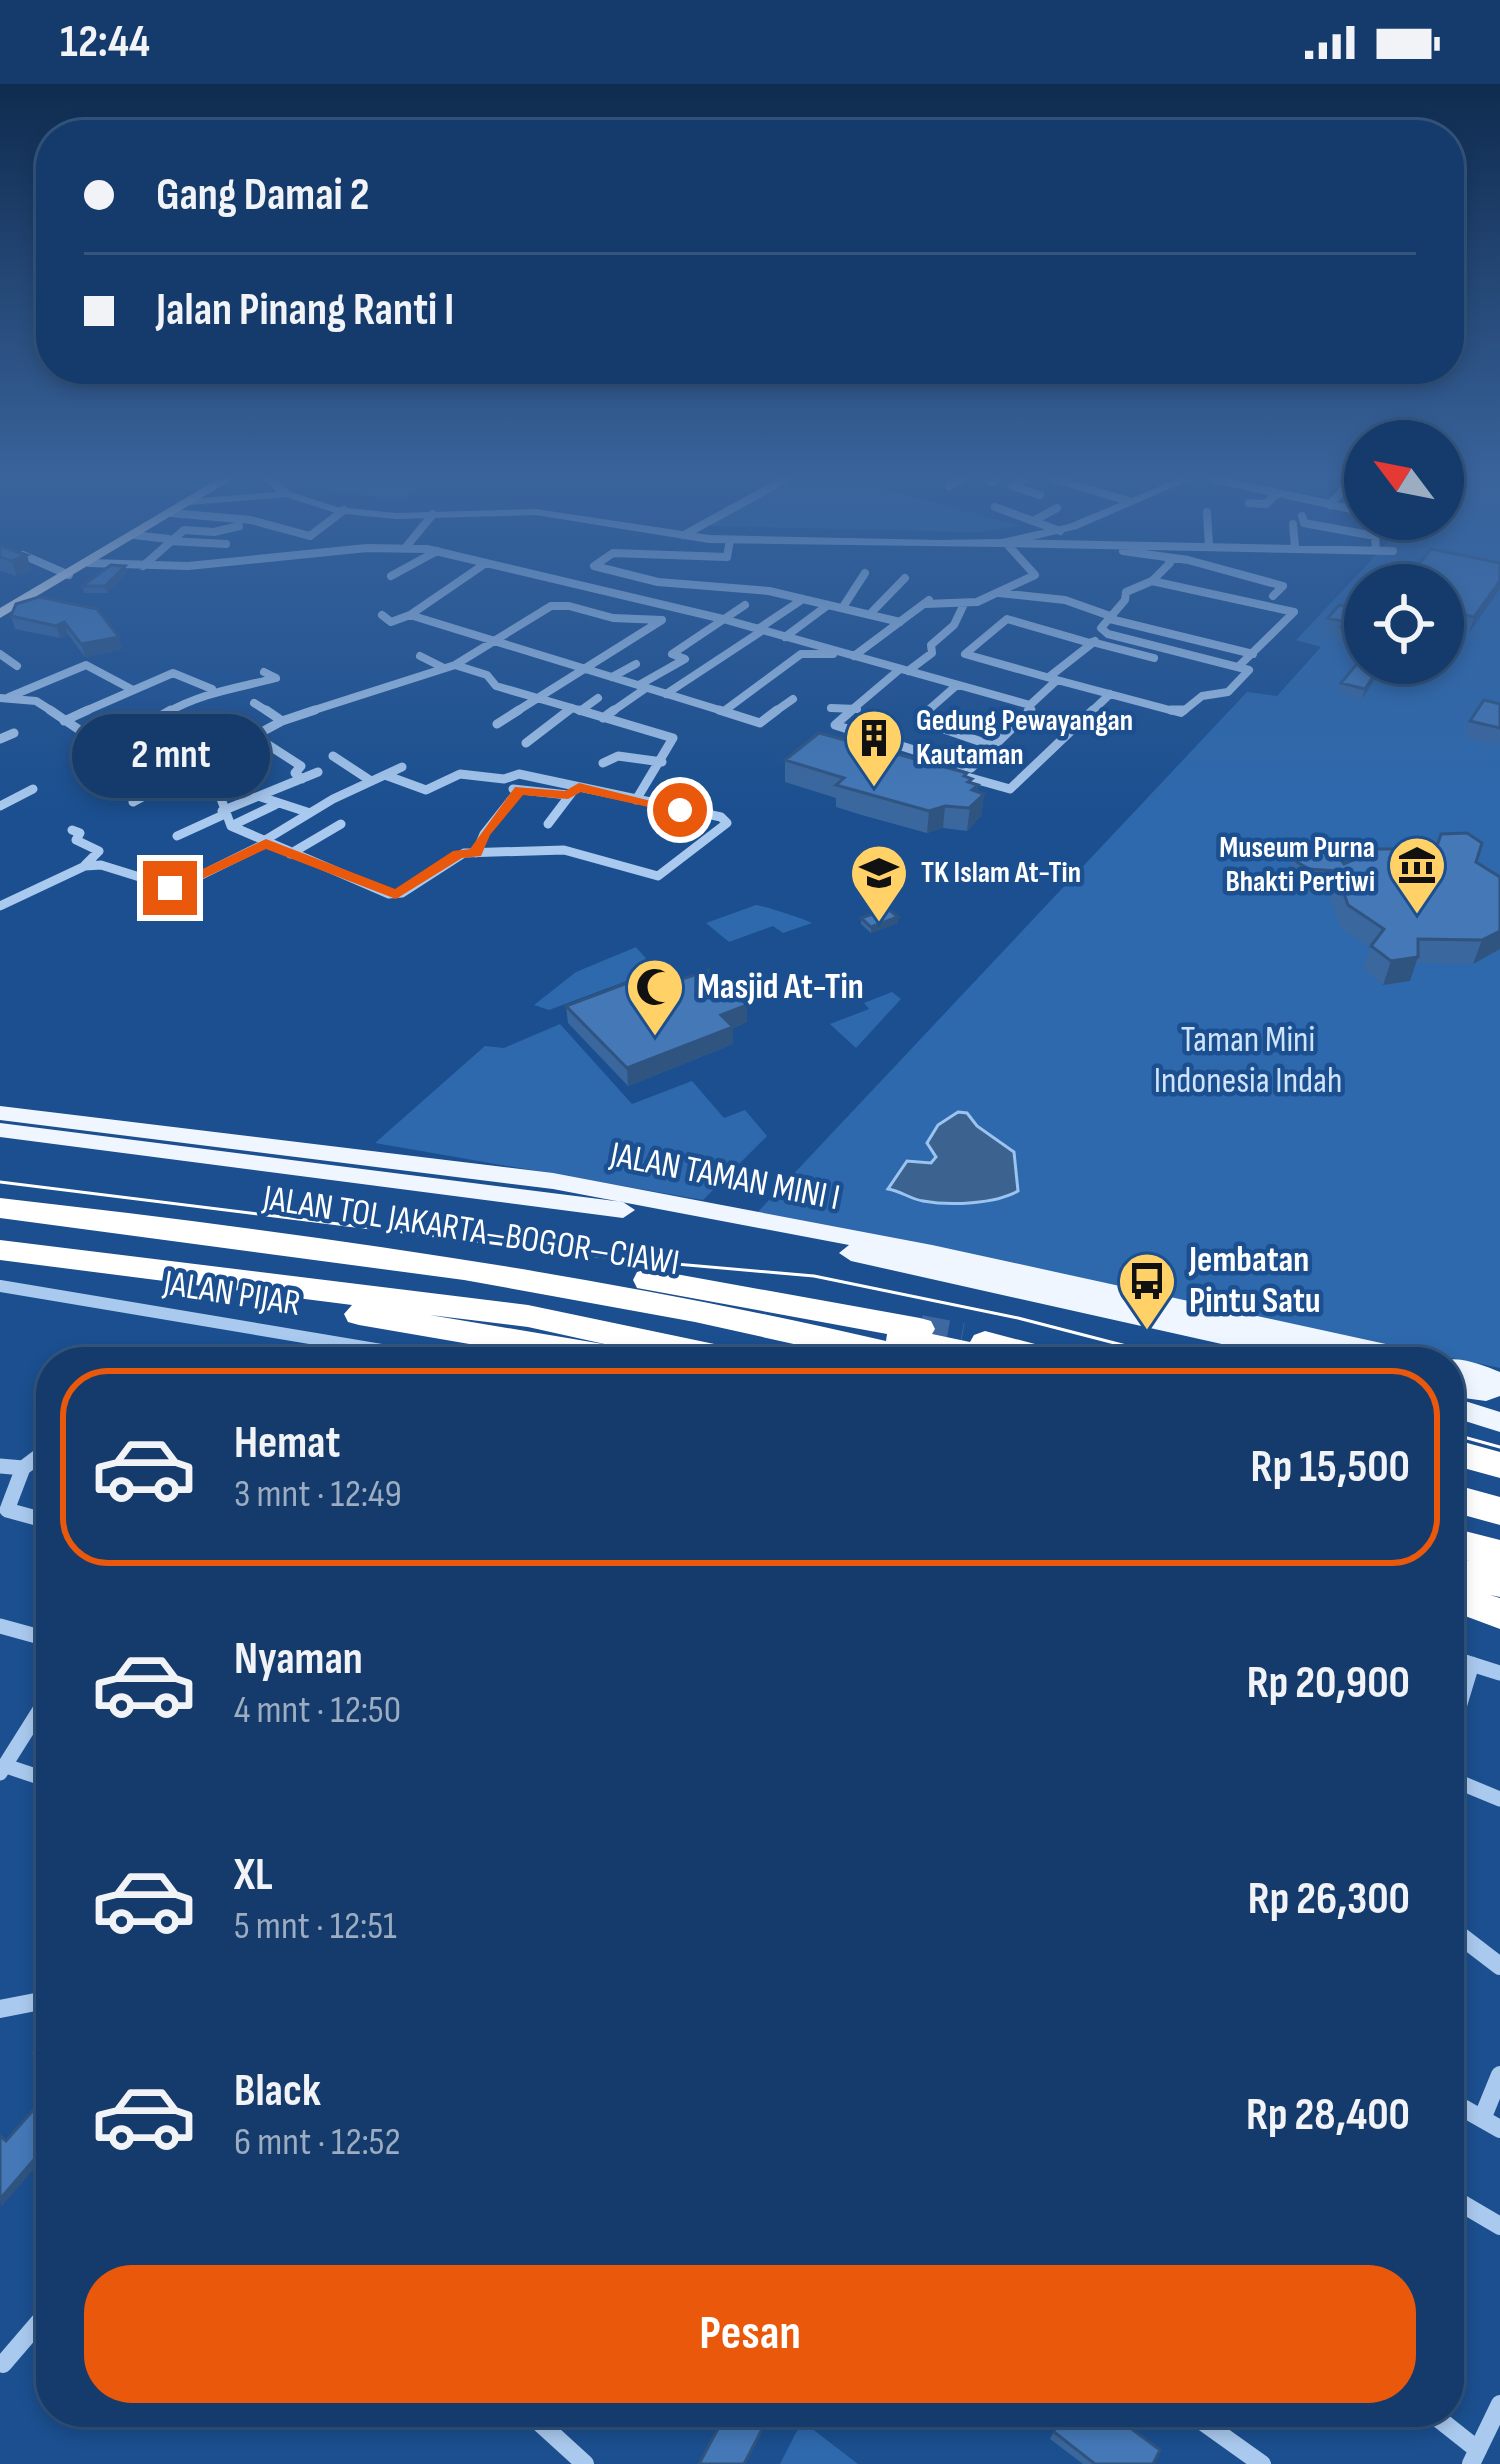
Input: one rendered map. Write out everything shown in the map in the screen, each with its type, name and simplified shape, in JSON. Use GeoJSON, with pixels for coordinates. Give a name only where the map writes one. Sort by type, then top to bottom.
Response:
{"type":"FeatureCollection","features":[{"type":"Feature","properties":{"kind":"highway"},"geometry":{"type":"LineString","coordinates":[[116,1204],[170,1214],[199,1230]]}},
{"type":"Feature","properties":{"kind":"highway","name":"JALAN TOL JAKARTA–BOGOR–CIAWI"},"geometry":{"type":"LineString","coordinates":[[0,1208],[199,1230],[583,1286],[857,1347]]}},
{"type":"Feature","properties":{"kind":"highway","name":"JALAN TOL JAKARTA–BOGOR–CIAWI"},"geometry":{"type":"LineString","coordinates":[[0,1250],[528,1316],[673,1347]]}},
{"type":"Feature","properties":{"kind":"highway"},"geometry":{"type":"LineString","coordinates":[[168,1271],[198,1288],[552,1347]]}},
{"type":"Feature","properties":{"kind":"highway"},"geometry":{"type":"LineString","coordinates":[[583,1286],[635,1277],[920,1329]]}},
{"type":"Feature","properties":{"kind":"highway"},"geometry":{"type":"LineString","coordinates":[[757,1298],[791,1315],[937,1347]]}},
{"type":"Feature","properties":{"kind":"highway"},"geometry":{"type":"LineString","coordinates":[[962,1337],[1002,1347]]}},
{"type":"Feature","properties":{"kind":"highway"},"geometry":{"type":"LineString","coordinates":[[1464,1455],[1500,1465]]}},
{"type":"Feature","properties":{"kind":"highway"},"geometry":{"type":"LineString","coordinates":[[1464,1475],[1500,1484]]}},
{"type":"Feature","properties":{"kind":"highway"},"geometry":{"type":"LineString","coordinates":[[1464,1501],[1500,1510]]}},
{"type":"Feature","properties":{"kind":"highway"},"geometry":{"type":"LineString","coordinates":[[1464,1545],[1500,1554]]}},
{"type":"Feature","properties":{"kind":"highway"},"geometry":{"type":"LineString","coordinates":[[1464,1574],[1500,1582]]}},
{"type":"Feature","properties":{"kind":"highway"},"geometry":{"type":"LineString","coordinates":[[1464,1600],[1500,1614]]}},
{"type":"Feature","properties":{"kind":"main road"},"geometry":{"type":"LineString","coordinates":[[0,614],[42,590]]}},
{"type":"Feature","properties":{"kind":"main road","name":"JALAN TAMAN MINI I"},"geometry":{"type":"LineString","coordinates":[[0,1113],[553,1181],[932,1253],[1359,1347]]}},
{"type":"Feature","properties":{"kind":"main road","name":"JALAN TAMAN MINI I"},"geometry":{"type":"LineString","coordinates":[[0,1130],[671,1217],[1289,1347]]}},
{"type":"Feature","properties":{"kind":"main road"},"geometry":{"type":"LineString","coordinates":[[1464,1371],[1489,1377],[1499,1385],[1486,1391],[1464,1388]]}},
{"type":"Feature","properties":{"kind":"main road"},"geometry":{"type":"LineString","coordinates":[[1464,1411],[1500,1422]]}},
{"type":"Feature","properties":{"kind":"street"},"geometry":{"type":"LineString","coordinates":[[382,615],[391,622],[410,615],[446,590]]}},
{"type":"Feature","properties":{"kind":"street"},"geometry":{"type":"LineString","coordinates":[[601,590],[761,629],[1030,705]]}},
{"type":"Feature","properties":{"kind":"street"},"geometry":{"type":"LineString","coordinates":[[765,590],[900,622]]}},
{"type":"Feature","properties":{"kind":"street"},"geometry":{"type":"LineString","coordinates":[[843,607],[854,590]]}},
{"type":"Feature","properties":{"kind":"street"},"geometry":{"type":"LineString","coordinates":[[870,614],[893,590]]}},
{"type":"Feature","properties":{"kind":"street"},"geometry":{"type":"LineString","coordinates":[[854,656],[927,602],[964,604],[1005,590]]}},
{"type":"Feature","properties":{"kind":"street"},"geometry":{"type":"LineString","coordinates":[[1131,590],[1100,629],[1250,670],[1228,692],[1202,696],[1181,713],[960,653],[1004,619],[1154,658]]}},
{"type":"Feature","properties":{"kind":"street"},"geometry":{"type":"LineString","coordinates":[[1196,590],[1293,615],[1240,665]]}},
{"type":"Feature","properties":{"kind":"street"},"geometry":{"type":"LineString","coordinates":[[1273,596],[1278,590]]}},
{"type":"Feature","properties":{"kind":"street"},"geometry":{"type":"LineString","coordinates":[[999,593],[1065,600],[1111,618],[1253,654]]}},
{"type":"Feature","properties":{"kind":"street"},"geometry":{"type":"LineString","coordinates":[[666,694],[803,599]]}},
{"type":"Feature","properties":{"kind":"street"},"geometry":{"type":"LineString","coordinates":[[133,802],[282,721],[455,665],[559,604],[619,619],[641,614],[662,620],[497,724]]}},
{"type":"Feature","properties":{"kind":"street"},"geometry":{"type":"LineString","coordinates":[[785,637],[829,604]]}},
{"type":"Feature","properties":{"kind":"street"},"geometry":{"type":"LineString","coordinates":[[824,731],[932,653],[931,646],[954,625],[964,604]]}},
{"type":"Feature","properties":{"kind":"street"},"geometry":{"type":"LineString","coordinates":[[603,718],[685,659],[672,654],[745,605]]}},
{"type":"Feature","properties":{"kind":"street"},"geometry":{"type":"LineString","coordinates":[[410,615],[776,728]]}},
{"type":"Feature","properties":{"kind":"street"},"geometry":{"type":"LineString","coordinates":[[835,725],[973,767],[1031,710],[1030,705],[1053,678],[1108,634]]}},
{"type":"Feature","properties":{"kind":"street"},"geometry":{"type":"LineString","coordinates":[[724,710],[802,653],[840,652]]}},
{"type":"Feature","properties":{"kind":"street"},"geometry":{"type":"LineString","coordinates":[[0,654],[16,666]]}},
{"type":"Feature","properties":{"kind":"street"},"geometry":{"type":"LineString","coordinates":[[420,656],[444,668]]}},
{"type":"Feature","properties":{"kind":"street"},"geometry":{"type":"LineString","coordinates":[[612,677],[636,664]]}},
{"type":"Feature","properties":{"kind":"street"},"geometry":{"type":"LineString","coordinates":[[4,698],[86,665],[133,690]]}},
{"type":"Feature","properties":{"kind":"street"},"geometry":{"type":"LineString","coordinates":[[455,665],[487,675],[496,686],[673,738],[636,800]]}},
{"type":"Feature","properties":{"kind":"street"},"geometry":{"type":"LineString","coordinates":[[117,741],[206,691],[276,678],[264,672]]}},
{"type":"Feature","properties":{"kind":"street"},"geometry":{"type":"LineString","coordinates":[[64,721],[179,673],[218,692]]}},
{"type":"Feature","properties":{"kind":"street"},"geometry":{"type":"LineString","coordinates":[[905,730],[957,685]]}},
{"type":"Feature","properties":{"kind":"street"},"geometry":{"type":"LineString","coordinates":[[953,773],[1011,788],[1125,686]]}},
{"type":"Feature","properties":{"kind":"street"},"geometry":{"type":"LineString","coordinates":[[4,698],[36,700],[81,731],[193,767],[212,779],[230,826],[396,895],[458,854],[564,850],[662,875],[726,821],[530,776],[515,774],[504,779],[460,773],[426,790],[385,775]]}},
{"type":"Feature","properties":{"kind":"street"},"geometry":{"type":"LineString","coordinates":[[526,743],[598,698]]}},
{"type":"Feature","properties":{"kind":"street"},"geometry":{"type":"LineString","coordinates":[[760,723],[793,699]]}},
{"type":"Feature","properties":{"kind":"street"},"geometry":{"type":"LineString","coordinates":[[254,703],[282,721]]}},
{"type":"Feature","properties":{"kind":"street"},"geometry":{"type":"LineString","coordinates":[[831,708],[857,710]]}},
{"type":"Feature","properties":{"kind":"street"},"geometry":{"type":"LineString","coordinates":[[172,758],[129,781],[84,768],[220,717]]}},
{"type":"Feature","properties":{"kind":"street"},"geometry":{"type":"LineString","coordinates":[[918,720],[996,747]]}},
{"type":"Feature","properties":{"kind":"street"},"geometry":{"type":"LineString","coordinates":[[0,739],[14,733]]}},
{"type":"Feature","properties":{"kind":"street"},"geometry":{"type":"LineString","coordinates":[[256,736],[301,766],[295,773],[302,779]]}},
{"type":"Feature","properties":{"kind":"street"},"geometry":{"type":"LineString","coordinates":[[333,756],[371,781]]}},
{"type":"Feature","properties":{"kind":"street"},"geometry":{"type":"LineString","coordinates":[[603,763],[614,756],[662,762]]}},
{"type":"Feature","properties":{"kind":"street"},"geometry":{"type":"LineString","coordinates":[[0,906],[85,866],[101,865],[173,888],[402,767]]}},
{"type":"Feature","properties":{"kind":"street"},"geometry":{"type":"LineString","coordinates":[[177,836],[318,772]]}},
{"type":"Feature","properties":{"kind":"street"},"geometry":{"type":"LineString","coordinates":[[500,787],[568,795]]}},
{"type":"Feature","properties":{"kind":"street"},"geometry":{"type":"LineString","coordinates":[[548,824],[579,787]]}},
{"type":"Feature","properties":{"kind":"street"},"geometry":{"type":"LineString","coordinates":[[0,806],[33,789]]}},
{"type":"Feature","properties":{"kind":"street"},"geometry":{"type":"LineString","coordinates":[[476,853],[484,834],[520,790]]}},
{"type":"Feature","properties":{"kind":"street"},"geometry":{"type":"LineString","coordinates":[[261,797],[310,813]]}},
{"type":"Feature","properties":{"kind":"street"},"geometry":{"type":"LineString","coordinates":[[230,826],[275,805]]}},
{"type":"Feature","properties":{"kind":"street"},"geometry":{"type":"LineString","coordinates":[[290,854],[341,824]]}},
{"type":"Feature","properties":{"kind":"street"},"geometry":{"type":"LineString","coordinates":[[72,830],[80,834],[76,840],[99,851],[85,866]]}},
{"type":"Feature","properties":{"kind":"street","name":"JALAN PIJAR"},"geometry":{"type":"LineString","coordinates":[[0,1286],[371,1347]]}},
{"type":"Feature","properties":{"kind":"street"},"geometry":{"type":"LineString","coordinates":[[36,1458],[23,1468],[7,1510],[36,1518]]}},
{"type":"Feature","properties":{"kind":"street"},"geometry":{"type":"LineString","coordinates":[[0,1466],[23,1468]]}},
{"type":"Feature","properties":{"kind":"street"},"geometry":{"type":"LineString","coordinates":[[0,1626],[36,1636]]}},
{"type":"Feature","properties":{"kind":"street"},"geometry":{"type":"LineString","coordinates":[[1464,1662],[1500,1673]]}},
{"type":"Feature","properties":{"kind":"street"},"geometry":{"type":"LineString","coordinates":[[1464,1690],[1472,1664]]}},
{"type":"Feature","properties":{"kind":"street"},"geometry":{"type":"LineString","coordinates":[[36,1716],[3,1770],[36,1778]]}},
{"type":"Feature","properties":{"kind":"street"},"geometry":{"type":"LineString","coordinates":[[1464,1784],[1500,1799]]}},
{"type":"Feature","properties":{"kind":"street"},"geometry":{"type":"LineString","coordinates":[[1464,1938],[1500,1966]]}},
{"type":"Feature","properties":{"kind":"street"},"geometry":{"type":"LineString","coordinates":[[0,2008],[36,2004]]}},
{"type":"Feature","properties":{"kind":"street"},"geometry":{"type":"LineString","coordinates":[[1464,2109],[1491,2124],[1500,2074]]}},
{"type":"Feature","properties":{"kind":"street"},"geometry":{"type":"LineString","coordinates":[[1464,2205],[1500,2226]]}},
{"type":"Feature","properties":{"kind":"street"},"geometry":{"type":"LineString","coordinates":[[3,2364],[36,2326]]}},
{"type":"Feature","properties":{"kind":"street"},"geometry":{"type":"LineString","coordinates":[[1445,2427],[1475,2457],[1500,2404]]}},
{"type":"Feature","properties":{"kind":"street"},"geometry":{"type":"LineString","coordinates":[[558,2427],[585,2464]]}},
{"type":"Feature","properties":{"kind":"street"},"geometry":{"type":"LineString","coordinates":[[1210,2427],[1262,2464]]}},
{"type":"Feature","properties":{"kind":"green space","name":"Taman Mini Indonesia Indah"},"geometry":{"type":"Polygon","coordinates":[[[1344,590],[1344,684],[1464,684],[1464,590],[1500,590],[1500,1368],[1464,1361],[1464,1347],[1398,1347],[755,1215],[1247,692],[1277,696],[1321,647],[1296,640],[1344,590]]]}},
{"type":"Feature","properties":{"kind":"green space"},"geometry":{"type":"Polygon","coordinates":[[[756,905],[812,923],[783,933],[773,926],[729,942],[706,923],[756,905]]]}},
{"type":"Feature","properties":{"kind":"green space"},"geometry":{"type":"Polygon","coordinates":[[[636,947],[656,970],[549,1010],[534,1005],[576,972],[636,947]]]}},
{"type":"Feature","properties":{"kind":"green space"},"geometry":{"type":"Polygon","coordinates":[[[892,992],[901,999],[856,1048],[830,1024],[869,1009],[864,1003],[892,992]]]}},
{"type":"Feature","properties":{"kind":"green space"},"geometry":{"type":"Polygon","coordinates":[[[560,1024],[632,1104],[692,1081],[724,1118],[745,1110],[767,1136],[703,1200],[375,1143],[485,1046],[504,1048],[560,1024]]]}},
{"type":"Feature","properties":{"kind":"green space"},"geometry":{"type":"Polygon","coordinates":[[[799,2427],[810,2427],[858,2464],[780,2464],[799,2427]]]}},
{"type":"Feature","properties":{"kind":"shaded area"},"geometry":{"type":"Polygon","coordinates":[[[958,1112],[967,1113],[977,1126],[1014,1152],[1018,1191],[985,1201],[946,1203],[918,1200],[888,1189],[907,1161],[931,1163],[936,1157],[927,1143],[938,1125],[958,1112]]]}},
{"type":"Feature","properties":{"kind":"building"},"geometry":{"type":"Polygon","coordinates":[[[1464,590],[1493,590],[1474,617],[1464,615],[1464,590]]]}},
{"type":"Feature","properties":{"kind":"building"},"geometry":{"type":"Polygon","coordinates":[[[39,597],[97,609],[119,637],[81,644],[64,622],[56,626],[11,616],[16,604],[39,597]]]}},
{"type":"Feature","properties":{"kind":"building"},"geometry":{"type":"Polygon","coordinates":[[[1339,605],[1344,606],[1344,622],[1328,618],[1339,605]]]}},
{"type":"Feature","properties":{"kind":"building"},"geometry":{"type":"Polygon","coordinates":[[[1484,700],[1500,704],[1500,728],[1470,721],[1484,700]]]}},
{"type":"Feature","properties":{"kind":"building"},"geometry":{"type":"Polygon","coordinates":[[[819,733],[967,773],[964,776],[972,779],[968,782],[978,785],[972,790],[984,794],[969,808],[945,806],[929,811],[836,785],[844,778],[785,760],[819,733]]]}},
{"type":"Feature","properties":{"kind":"building","name":"Museum Purna Bhakti Pertiwi"},"geometry":{"type":"Polygon","coordinates":[[[1467,833],[1482,843],[1476,862],[1500,877],[1500,931],[1482,940],[1418,939],[1418,957],[1391,961],[1371,946],[1384,929],[1348,905],[1336,871],[1309,869],[1294,854],[1301,848],[1333,852],[1332,847],[1344,864],[1378,849],[1436,849],[1441,834],[1467,833]]]}},
{"type":"Feature","properties":{"kind":"building"},"geometry":{"type":"Polygon","coordinates":[[[888,909],[898,917],[871,927],[861,918],[888,909]]]}},
{"type":"Feature","properties":{"kind":"building","name":"Masjid At-Tin"},"geometry":{"type":"Polygon","coordinates":[[[670,967],[682,979],[709,970],[747,1005],[721,1015],[733,1027],[627,1068],[566,1006],[670,967]]]}},
{"type":"Feature","properties":{"kind":"building"},"geometry":{"type":"Polygon","coordinates":[[[36,2107],[36,2157],[0,2199],[0,2136],[6,2141],[36,2107]]]}},
{"type":"Feature","properties":{"kind":"building"},"geometry":{"type":"Polygon","coordinates":[[[719,2427],[763,2427],[744,2464],[699,2464],[719,2427]]]}},
{"type":"Feature","properties":{"kind":"building"},"geometry":{"type":"Polygon","coordinates":[[[1056,2427],[1129,2427],[1160,2450],[1153,2464],[1095,2464],[1054,2432],[1056,2427]]]}},
{"type":"Feature","properties":{"kind":"tunnel"},"geometry":{"type":"LineString","coordinates":[[920,1329],[962,1337]]}},
{"type":"Feature","properties":{"kind":"tram line"},"geometry":{"type":"LineString","coordinates":[[0,1182],[630,1260],[814,1276],[1018,1318],[1130,1347]]}},
{"type":"Feature","properties":{"kind":"tram line"},"geometry":{"type":"LineString","coordinates":[[1464,1437],[1500,1447]]}},
{"type":"Feature","properties":{"kind":"place","name":"Gedung Pewayangan Kautaman"},"geometry":{"type":"Point","coordinates":[874,789]}},
{"type":"Feature","properties":{"kind":"place","name":"Museum Purna Bhakti Pertiwi"},"geometry":{"type":"Point","coordinates":[1417,916]}},
{"type":"Feature","properties":{"kind":"place","name":"TK Islam At-Tin"},"geometry":{"type":"Point","coordinates":[879,924]}},
{"type":"Feature","properties":{"kind":"place","name":"Masjid At-Tin"},"geometry":{"type":"Point","coordinates":[655,1038]}},
{"type":"Feature","properties":{"kind":"place","name":"Jembatan Pintu Satu"},"geometry":{"type":"Point","coordinates":[1147,1332]}},
{"type":"Feature","properties":{"kind":"route"},"geometry":{"type":"LineString","coordinates":[[170,888],[266,843],[338,876],[396,895],[458,854],[476,853],[484,834],[520,790],[568,795],[579,787],[680,810]]}}]}
